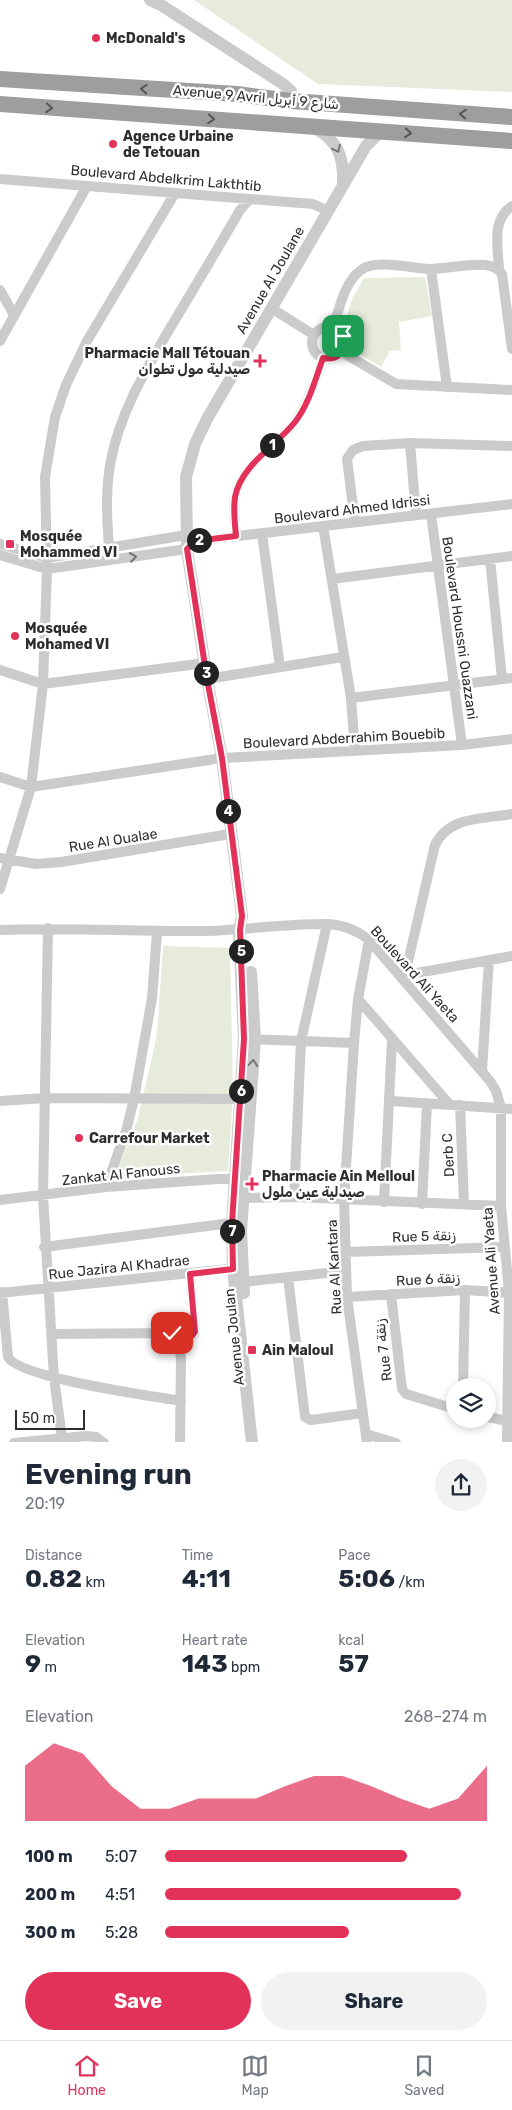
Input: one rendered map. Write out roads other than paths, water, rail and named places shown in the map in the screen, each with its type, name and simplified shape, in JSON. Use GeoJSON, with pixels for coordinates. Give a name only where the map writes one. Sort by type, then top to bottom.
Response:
{"type":"FeatureCollection","features":[{"type":"Feature","properties":{"kind":"highway","name":"Avenue 9 Avril شارع 9 أبريل"},"geometry":{"type":"LineString","coordinates":[[0,79],[237,94],[291,101],[512,117]]}},
{"type":"Feature","properties":{"kind":"highway","name":"Avenue 9 Avril شارع 9 أبريل"},"geometry":{"type":"LineString","coordinates":[[0,104],[512,141]]}},
{"type":"Feature","properties":{"kind":"street"},"geometry":{"type":"LineString","coordinates":[[150,0],[174,13],[284,84],[291,91],[291,101]]}},
{"type":"Feature","properties":{"kind":"street"},"geometry":{"type":"LineString","coordinates":[[310,126],[327,135],[338,148],[344,172],[343,186]]}},
{"type":"Feature","properties":{"kind":"street","name":"Avenue Al Joulane"},"geometry":{"type":"LineString","coordinates":[[244,930],[230,834],[222,758],[207,679],[189,542],[186,477],[195,444],[207,419],[271,308],[366,146],[385,132]]}},
{"type":"Feature","properties":{"kind":"street","name":"Boulevard Abdelkrim Lakthtib"},"geometry":{"type":"LineString","coordinates":[[0,179],[313,204],[328,211]]}},
{"type":"Feature","properties":{"kind":"street"},"geometry":{"type":"LineString","coordinates":[[0,340],[87,186]]}},
{"type":"Feature","properties":{"kind":"street"},"geometry":{"type":"LineString","coordinates":[[0,889],[5,859],[31,787],[43,684],[47,569],[45,477],[50,442],[61,398],[87,340],[175,193]]}},
{"type":"Feature","properties":{"kind":"street"},"geometry":{"type":"LineString","coordinates":[[109,548],[106,505],[108,480],[122,420],[138,384],[240,210],[250,199]]}},
{"type":"Feature","properties":{"kind":"street"},"geometry":{"type":"LineString","coordinates":[[512,206],[500,218],[498,225],[499,269],[504,281],[512,349]]}},
{"type":"Feature","properties":{"kind":"street"},"geometry":{"type":"LineString","coordinates":[[333,328],[345,293],[362,269],[380,265],[431,269],[484,265],[499,269]]}},
{"type":"Feature","properties":{"kind":"street"},"geometry":{"type":"LineString","coordinates":[[431,269],[447,387]]}},
{"type":"Feature","properties":{"kind":"street"},"geometry":{"type":"LineString","coordinates":[[0,290],[14,315]]}},
{"type":"Feature","properties":{"kind":"street"},"geometry":{"type":"LineString","coordinates":[[271,308],[314,335]]}},
{"type":"Feature","properties":{"kind":"street"},"geometry":{"type":"LineString","coordinates":[[324,327],[333,328],[343,336],[342,352],[333,358],[323,358],[313,348],[314,335],[324,327]]}},
{"type":"Feature","properties":{"kind":"street"},"geometry":{"type":"LineString","coordinates":[[342,352],[396,384],[512,390]]}},
{"type":"Feature","properties":{"kind":"street"},"geometry":{"type":"LineString","coordinates":[[236,536],[235,497],[240,485],[252,467],[294,422],[307,401],[323,358]]}},
{"type":"Feature","properties":{"kind":"street"},"geometry":{"type":"LineString","coordinates":[[410,443],[416,515]]}},
{"type":"Feature","properties":{"kind":"street"},"geometry":{"type":"LineString","coordinates":[[355,522],[348,466],[350,454],[362,446],[410,443],[512,446]]}},
{"type":"Feature","properties":{"kind":"street","name":"Boulevard Ahmed Idrissi"},"geometry":{"type":"LineString","coordinates":[[189,542],[512,504]]}},
{"type":"Feature","properties":{"kind":"street","name":"Boulevard Houssni Ouazzani"},"geometry":{"type":"LineString","coordinates":[[431,514],[462,745]]}},
{"type":"Feature","properties":{"kind":"street"},"geometry":{"type":"LineString","coordinates":[[323,526],[351,698],[355,751]]}},
{"type":"Feature","properties":{"kind":"street"},"geometry":{"type":"LineString","coordinates":[[262,533],[280,667]]}},
{"type":"Feature","properties":{"kind":"street"},"geometry":{"type":"LineString","coordinates":[[0,544],[47,558],[109,548],[189,542]]}},
{"type":"Feature","properties":{"kind":"street"},"geometry":{"type":"LineString","coordinates":[[0,555],[47,569],[189,542]]}},
{"type":"Feature","properties":{"kind":"street"},"geometry":{"type":"LineString","coordinates":[[332,579],[438,567],[512,556]]}},
{"type":"Feature","properties":{"kind":"street"},"geometry":{"type":"LineString","coordinates":[[351,698],[507,679],[490,558]]}},
{"type":"Feature","properties":{"kind":"street"},"geometry":{"type":"LineString","coordinates":[[207,679],[343,657]]}},
{"type":"Feature","properties":{"kind":"street"},"geometry":{"type":"LineString","coordinates":[[0,670],[43,684],[205,662]]}},
{"type":"Feature","properties":{"kind":"street","name":"Boulevard Abderrahim Bouebib"},"geometry":{"type":"LineString","coordinates":[[0,777],[31,787],[222,758],[462,745],[512,739]]}},
{"type":"Feature","properties":{"kind":"street"},"geometry":{"type":"LineString","coordinates":[[512,814],[462,822],[449,826],[441,833],[435,845],[403,976],[512,956]]}},
{"type":"Feature","properties":{"kind":"street","name":"Rue Al Oualae"},"geometry":{"type":"LineString","coordinates":[[5,859],[36,864],[61,862],[230,834]]}},
{"type":"Feature","properties":{"kind":"street"},"geometry":{"type":"LineString","coordinates":[[294,1197],[301,1041],[326,924]]}},
{"type":"Feature","properties":{"kind":"street","name":"Boulevard Ali Yaeta"},"geometry":{"type":"LineString","coordinates":[[0,930],[48,928],[157,932],[244,930],[326,924],[355,930],[369,940],[403,976],[482,1071],[496,1091],[501,1108]]}},
{"type":"Feature","properties":{"kind":"street"},"geometry":{"type":"LineString","coordinates":[[48,928],[42,1196],[44,1248],[53,1334],[54,1378],[62,1438]]}},
{"type":"Feature","properties":{"kind":"street","name":"Avenue Joulan"},"geometry":{"type":"LineString","coordinates":[[244,930],[249,1039],[236,1222],[237,1268],[252,1442]]}},
{"type":"Feature","properties":{"kind":"street"},"geometry":{"type":"LineString","coordinates":[[106,1187],[126,1131],[134,1099],[152,998],[157,932]]}},
{"type":"Feature","properties":{"kind":"street","name":"Rue Al Kantara"},"geometry":{"type":"LineString","coordinates":[[366,1438],[347,1297],[344,1252],[344,1199],[358,999],[369,940]]}},
{"type":"Feature","properties":{"kind":"street"},"geometry":{"type":"LineString","coordinates":[[482,1071],[490,960]]}},
{"type":"Feature","properties":{"kind":"street"},"geometry":{"type":"LineString","coordinates":[[358,999],[392,1040],[455,1105]]}},
{"type":"Feature","properties":{"kind":"street"},"geometry":{"type":"LineString","coordinates":[[249,1039],[354,1043]]}},
{"type":"Feature","properties":{"kind":"street"},"geometry":{"type":"LineString","coordinates":[[384,1202],[392,1040]]}},
{"type":"Feature","properties":{"kind":"street"},"geometry":{"type":"LineString","coordinates":[[0,1101],[45,1098],[245,1099]]}},
{"type":"Feature","properties":{"kind":"street"},"geometry":{"type":"LineString","coordinates":[[390,1101],[512,1109]]}},
{"type":"Feature","properties":{"kind":"street"},"geometry":{"type":"LineString","coordinates":[[422,1204],[427,1104]]}},
{"type":"Feature","properties":{"kind":"street","name":"Derb C"},"geometry":{"type":"LineString","coordinates":[[455,1105],[464,1204]]}},
{"type":"Feature","properties":{"kind":"street","name":"Avenue Ali Yaeta"},"geometry":{"type":"LineString","coordinates":[[501,1108],[501,1206],[507,1221],[505,1247],[511,1293],[507,1442]]}},
{"type":"Feature","properties":{"kind":"street","name":"Avenue Joulan"},"geometry":{"type":"LineString","coordinates":[[236,1222],[242,1198],[239,1179]]}},
{"type":"Feature","properties":{"kind":"street","name":"Zankat Al Fanouss"},"geometry":{"type":"LineString","coordinates":[[0,1200],[106,1187],[239,1179]]}},
{"type":"Feature","properties":{"kind":"street"},"geometry":{"type":"LineString","coordinates":[[242,1198],[294,1197],[501,1206]]}},
{"type":"Feature","properties":{"kind":"street"},"geometry":{"type":"LineString","coordinates":[[44,1248],[236,1222]]}},
{"type":"Feature","properties":{"kind":"street","name":"Rue 5 زنقة"},"geometry":{"type":"LineString","coordinates":[[344,1252],[505,1247]]}},
{"type":"Feature","properties":{"kind":"street","name":"Avenue Joulan"},"geometry":{"type":"LineString","coordinates":[[237,1268],[243,1282],[261,1442]]}},
{"type":"Feature","properties":{"kind":"street","name":"Rue Jazira Al Khadrae"},"geometry":{"type":"LineString","coordinates":[[1,1292],[237,1268]]}},
{"type":"Feature","properties":{"kind":"street"},"geometry":{"type":"LineString","coordinates":[[243,1282],[345,1271]]}},
{"type":"Feature","properties":{"kind":"street"},"geometry":{"type":"LineString","coordinates":[[178,1338],[191,1337],[195,1332],[190,1274]]}},
{"type":"Feature","properties":{"kind":"street"},"geometry":{"type":"LineString","coordinates":[[288,1277],[305,1416],[311,1420],[363,1413]]}},
{"type":"Feature","properties":{"kind":"street"},"geometry":{"type":"LineString","coordinates":[[463,1378],[465,1290]]}},
{"type":"Feature","properties":{"kind":"street","name":"Rue 6 زنقة"},"geometry":{"type":"LineString","coordinates":[[347,1297],[465,1290],[511,1293]]}},
{"type":"Feature","properties":{"kind":"street"},"geometry":{"type":"LineString","coordinates":[[1,1292],[9,1359],[15,1364],[54,1378],[181,1401]]}},
{"type":"Feature","properties":{"kind":"street","name":"Rue 7 زنقة"},"geometry":{"type":"LineString","coordinates":[[391,1294],[401,1385],[404,1391],[413,1396],[446,1405]]}},
{"type":"Feature","properties":{"kind":"street"},"geometry":{"type":"LineString","coordinates":[[53,1334],[172,1333],[178,1338],[181,1357],[180,1442]]}},
{"type":"Feature","properties":{"kind":"street"},"geometry":{"type":"LineString","coordinates":[[496,1419],[507,1422]]}},
{"type":"Feature","properties":{"kind":"street"},"geometry":{"type":"LineString","coordinates":[[14,1442],[91,1436],[104,1442]]}},
{"type":"Feature","properties":{"kind":"street"},"geometry":{"type":"LineString","coordinates":[[366,1438],[396,1442]]}},
{"type":"Feature","properties":{"kind":"place","name":"McDonald's"},"geometry":{"type":"Point","coordinates":[96,38]}},
{"type":"Feature","properties":{"kind":"place","name":"Agence Urbaine de Tetouan"},"geometry":{"type":"Point","coordinates":[113,144]}},
{"type":"Feature","properties":{"kind":"place","name":"Pharmacie Mall Tétouan صيدلية مول تطوان"},"geometry":{"type":"Point","coordinates":[260,361]}},
{"type":"Feature","properties":{"kind":"place","name":"Mosquée Mohammed VI"},"geometry":{"type":"Point","coordinates":[10,544]}},
{"type":"Feature","properties":{"kind":"place","name":"Mosquée Mohamed VI"},"geometry":{"type":"Point","coordinates":[15,636]}},
{"type":"Feature","properties":{"kind":"place","name":"Carrefour Market"},"geometry":{"type":"Point","coordinates":[79,1138]}},
{"type":"Feature","properties":{"kind":"place","name":"Pharmacie Ain Melloul صيدلية عين ملول"},"geometry":{"type":"Point","coordinates":[252,1184]}},
{"type":"Feature","properties":{"kind":"place","name":"Ain Maloul"},"geometry":{"type":"Point","coordinates":[252,1350]}}]}
